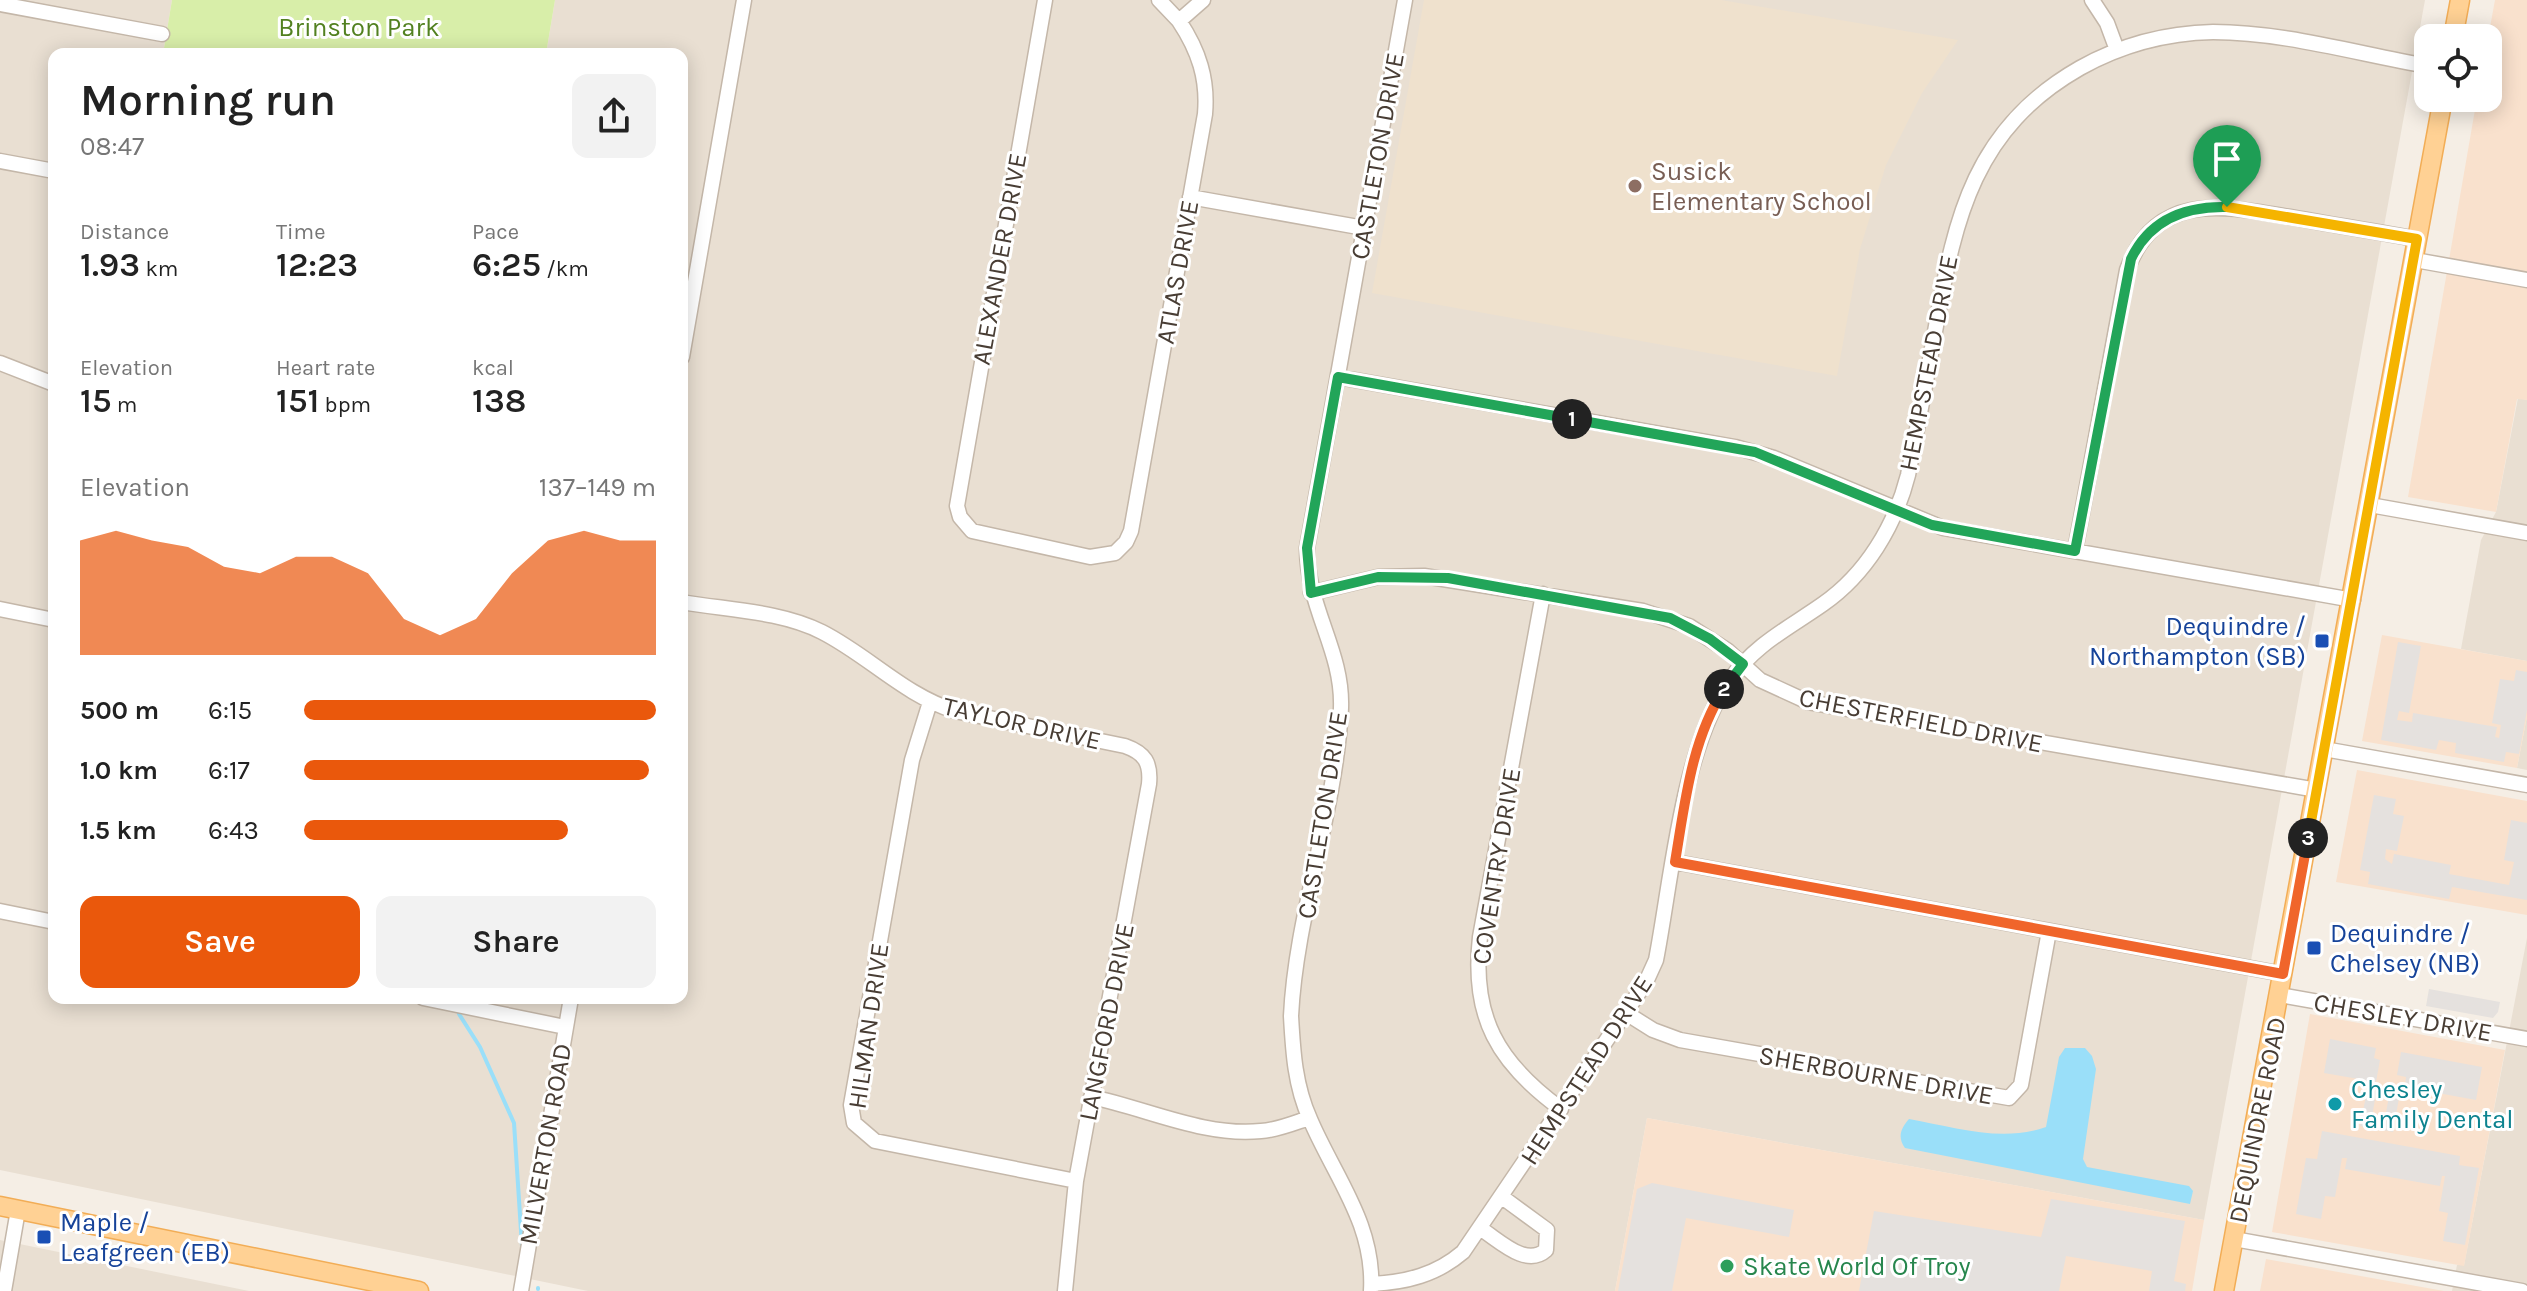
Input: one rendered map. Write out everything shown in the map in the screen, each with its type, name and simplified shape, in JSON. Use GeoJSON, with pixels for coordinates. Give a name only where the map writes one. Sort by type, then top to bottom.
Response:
{"type":"FeatureCollection","features":[{"type":"Feature","properties":{"kind":"main road"},"geometry":{"type":"LineString","coordinates":[[2456,24],[2460,0]]}},
{"type":"Feature","properties":{"kind":"main road","name":"DEQUINDRE ROAD"},"geometry":{"type":"LineString","coordinates":[[2224,1291],[2440,112]]}},
{"type":"Feature","properties":{"kind":"main road"},"geometry":{"type":"LineString","coordinates":[[9,1208],[419,1291]]}},
{"type":"Feature","properties":{"kind":"street"},"geometry":{"type":"LineString","coordinates":[[688,322],[744,0]]}},
{"type":"Feature","properties":{"kind":"street","name":"ALEXANDER DRIVE"},"geometry":{"type":"LineString","coordinates":[[1045,0],[957,495],[960,517],[972,531],[985,536],[1090,557],[1115,553]]}},
{"type":"Feature","properties":{"kind":"street","name":"ATLAS DRIVE"},"geometry":{"type":"LineString","coordinates":[[1115,553],[1126,542],[1131,531],[1207,92],[1198,56],[1179,21],[1159,0]]}},
{"type":"Feature","properties":{"kind":"street"},"geometry":{"type":"LineString","coordinates":[[1179,21],[1203,0]]}},
{"type":"Feature","properties":{"kind":"street","name":"CASTLETON DRIVE"},"geometry":{"type":"LineString","coordinates":[[1372,1288],[1359,1216],[1309,1118],[1293,1052],[1292,995],[1338,739],[1341,707],[1334,653],[1311,593],[1307,548],[1405,0]]}},
{"type":"Feature","properties":{"kind":"street"},"geometry":{"type":"LineString","coordinates":[[2092,0],[2107,23],[2117,50]]}},
{"type":"Feature","properties":{"kind":"street"},"geometry":{"type":"LineString","coordinates":[[0,4],[162,34]]}},
{"type":"Feature","properties":{"kind":"street","name":"HEMPSTEAD DRIVE"},"geometry":{"type":"LineString","coordinates":[[1372,1288],[1428,1275],[1452,1261],[1481,1229],[1626,1013],[1656,960],[1702,732],[1718,699],[1743,664],[1769,638],[1819,607],[1851,580],[1872,555],[1896,511],[1914,447],[1954,229],[1973,182],[1995,144],[2034,101],[2067,75],[2117,50],[2180,35],[2241,33],[2414,64]]}},
{"type":"Feature","properties":{"kind":"street"},"geometry":{"type":"LineString","coordinates":[[0,161],[48,170]]}},
{"type":"Feature","properties":{"kind":"street"},"geometry":{"type":"LineString","coordinates":[[1190,197],[1364,228]]}},
{"type":"Feature","properties":{"kind":"street"},"geometry":{"type":"LineString","coordinates":[[2075,551],[2127,270],[2136,249],[2152,229],[2177,213],[2216,207],[2417,239]]}},
{"type":"Feature","properties":{"kind":"street"},"geometry":{"type":"LineString","coordinates":[[2415,260],[2527,280]]}},
{"type":"Feature","properties":{"kind":"street"},"geometry":{"type":"LineString","coordinates":[[0,363],[48,382]]}},
{"type":"Feature","properties":{"kind":"street"},"geometry":{"type":"LineString","coordinates":[[1338,377],[1735,447],[1782,461],[1943,528],[2353,600]]}},
{"type":"Feature","properties":{"kind":"street"},"geometry":{"type":"LineString","coordinates":[[2370,505],[2527,533]]}},
{"type":"Feature","properties":{"kind":"street","name":"CHESTERFIELD DRIVE"},"geometry":{"type":"LineString","coordinates":[[1311,593],[1378,577],[1448,578],[1670,618],[1710,639],[1780,692],[1808,702],[2317,790]]}},
{"type":"Feature","properties":{"kind":"street","name":"COVENTRY DRIVE"},"geometry":{"type":"LineString","coordinates":[[1543,594],[1480,937],[1478,980],[1486,1021],[1501,1052],[1526,1083],[1561,1109]]}},
{"type":"Feature","properties":{"kind":"street","name":"TAYLOR DRIVE"},"geometry":{"type":"LineString","coordinates":[[688,603],[785,620],[821,631],[930,702],[955,711],[1125,746],[1143,755]]}},
{"type":"Feature","properties":{"kind":"street"},"geometry":{"type":"LineString","coordinates":[[0,609],[48,619]]}},
{"type":"Feature","properties":{"kind":"street","name":"HILMAN DRIVE"},"geometry":{"type":"LineString","coordinates":[[930,702],[912,760],[851,1105],[854,1123],[875,1141],[1076,1181]]}},
{"type":"Feature","properties":{"kind":"street"},"geometry":{"type":"LineString","coordinates":[[2324,749],[2527,785]]}},
{"type":"Feature","properties":{"kind":"street","name":"LANGFORD DRIVE"},"geometry":{"type":"LineString","coordinates":[[1065,1291],[1076,1181],[1149,784],[1150,772],[1143,755]]}},
{"type":"Feature","properties":{"kind":"street"},"geometry":{"type":"LineString","coordinates":[[1675,862],[2283,974]]}},
{"type":"Feature","properties":{"kind":"street"},"geometry":{"type":"LineString","coordinates":[[0,911],[48,921]]}},
{"type":"Feature","properties":{"kind":"street","name":"SHERBOURNE DRIVE"},"geometry":{"type":"LineString","coordinates":[[1626,1013],[1653,1030],[1680,1040],[2009,1098],[2021,1085],[2049,931]]}},
{"type":"Feature","properties":{"kind":"street","name":"CHESLEY DRIVE"},"geometry":{"type":"LineString","coordinates":[[2280,995],[2527,1039]]}},
{"type":"Feature","properties":{"kind":"street"},"geometry":{"type":"LineString","coordinates":[[452,1004],[565,1027]]}},
{"type":"Feature","properties":{"kind":"street","name":"MILVERTON ROAD"},"geometry":{"type":"LineString","coordinates":[[521,1291],[570,1004]]}},
{"type":"Feature","properties":{"kind":"street"},"geometry":{"type":"LineString","coordinates":[[1091,1097],[1182,1121],[1245,1132],[1279,1128],[1309,1118]]}},
{"type":"Feature","properties":{"kind":"street"},"geometry":{"type":"LineString","coordinates":[[1481,1229],[1523,1256],[1532,1258],[1546,1250],[1547,1230],[1502,1197]]}},
{"type":"Feature","properties":{"kind":"street"},"geometry":{"type":"LineString","coordinates":[[4,1291],[9,1208]]}},
{"type":"Feature","properties":{"kind":"street"},"geometry":{"type":"LineString","coordinates":[[2234,1239],[2522,1291]]}},
{"type":"Feature","properties":{"kind":"shaded area"},"geometry":{"type":"Polygon","coordinates":[[[0,0],[172,0],[164,48],[48,48],[48,1004],[688,1004],[688,48],[547,48],[555,0],[2425,0],[2421,24],[2414,24],[2414,61],[2204,1220],[1647,1118],[1615,1291],[588,1291],[0,1170],[0,0]]]}},
{"type":"Feature","properties":{"kind":"shaded area","name":"Susick Elementary School"},"geometry":{"type":"Polygon","coordinates":[[[1424,0],[1721,0],[1958,40],[1922,93],[1886,165],[1860,249],[1837,376],[1372,293],[1424,0]]]}},
{"type":"Feature","properties":{"kind":"shaded area"},"geometry":{"type":"Polygon","coordinates":[[[2495,0],[2527,0],[2527,400],[2517,399],[2496,512],[2408,497],[2475,112],[2502,112],[2502,24],[2491,24],[2495,0]]]}},
{"type":"Feature","properties":{"kind":"shaded area"},"geometry":{"type":"Polygon","coordinates":[[[2518,398],[2527,400],[2527,661],[2461,649],[2481,540],[2496,512],[2518,398]]]}},
{"type":"Feature","properties":{"kind":"shaded area"},"geometry":{"type":"Polygon","coordinates":[[[2382,635],[2527,661],[2527,716],[2517,768],[2362,741],[2382,635]]]}},
{"type":"Feature","properties":{"kind":"shaded area"},"geometry":{"type":"Polygon","coordinates":[[[2398,642],[2421,646],[2409,713],[2399,711],[2397,720],[2412,722],[2413,713],[2497,727],[2495,737],[2499,738],[2501,725],[2492,723],[2500,679],[2514,681],[2516,670],[2527,672],[2527,710],[2519,754],[2506,752],[2504,762],[2455,753],[2456,743],[2439,740],[2436,750],[2381,740],[2398,642]]]}},
{"type":"Feature","properties":{"kind":"shaded area"},"geometry":{"type":"Polygon","coordinates":[[[2527,716],[2527,770],[2517,768],[2527,716]]]}},
{"type":"Feature","properties":{"kind":"shaded area"},"geometry":{"type":"Polygon","coordinates":[[[2357,770],[2527,801],[2527,915],[2336,882],[2357,770]]]}},
{"type":"Feature","properties":{"kind":"shaded area"},"geometry":{"type":"Polygon","coordinates":[[[2374,795],[2396,799],[2393,814],[2404,816],[2397,851],[2386,849],[2385,859],[2392,864],[2394,854],[2451,865],[2449,874],[2509,885],[2514,862],[2504,860],[2511,820],[2527,823],[2527,900],[2452,887],[2449,899],[2368,884],[2370,872],[2360,870],[2374,795]]]}},
{"type":"Feature","properties":{"kind":"shaded area"},"geometry":{"type":"Polygon","coordinates":[[[2527,938],[2527,1291],[2452,1291],[2457,1265],[2464,1265],[2527,938]]]}},
{"type":"Feature","properties":{"kind":"shaded area"},"geometry":{"type":"Polygon","coordinates":[[[2429,989],[2500,1002],[2498,1012],[2493,1018],[2426,1006],[2429,989]]]}},
{"type":"Feature","properties":{"kind":"shaded area"},"geometry":{"type":"Polygon","coordinates":[[[2310,1014],[2505,1050],[2464,1266],[2272,1232],[2310,1014]]]}},
{"type":"Feature","properties":{"kind":"shaded area"},"geometry":{"type":"Polygon","coordinates":[[[2330,1039],[2376,1048],[2374,1058],[2380,1060],[2376,1082],[2324,1073],[2330,1039]]]}},
{"type":"Feature","properties":{"kind":"shaded area"},"geometry":{"type":"Polygon","coordinates":[[[2401,1052],[2482,1067],[2476,1100],[2405,1087],[2406,1077],[2397,1075],[2401,1052]]]}},
{"type":"Feature","properties":{"kind":"shaded area"},"geometry":{"type":"Polygon","coordinates":[[[2368,1086],[2377,1088],[2370,1128],[2360,1126],[2368,1086]]]}},
{"type":"Feature","properties":{"kind":"shaded area"},"geometry":{"type":"Polygon","coordinates":[[[2390,1090],[2400,1092],[2393,1132],[2383,1130],[2390,1090]]]}},
{"type":"Feature","properties":{"kind":"shaded area"},"geometry":{"type":"Polygon","coordinates":[[[1647,1118],[2204,1220],[2192,1291],[1615,1291],[1647,1118]]]}},
{"type":"Feature","properties":{"kind":"shaded area"},"geometry":{"type":"Polygon","coordinates":[[[2322,1131],[2460,1156],[2459,1165],[2479,1168],[2465,1245],[2443,1241],[2448,1213],[2439,1211],[2445,1176],[2442,1176],[2440,1186],[2345,1169],[2347,1158],[2342,1158],[2335,1197],[2325,1196],[2321,1219],[2296,1214],[2306,1158],[2317,1159],[2322,1131]]]}},
{"type":"Feature","properties":{"kind":"shaded area"},"geometry":{"type":"Polygon","coordinates":[[[1652,1183],[1794,1210],[1789,1237],[1686,1218],[1672,1291],[1618,1291],[1637,1189],[1652,1183]]]}},
{"type":"Feature","properties":{"kind":"shaded area"},"geometry":{"type":"Polygon","coordinates":[[[2051,1199],[2185,1221],[2174,1281],[2186,1284],[2185,1291],[2149,1291],[2152,1271],[2066,1256],[2059,1291],[1859,1291],[1874,1211],[2041,1237],[2051,1199]]]}},
{"type":"Feature","properties":{"kind":"shaded area"},"geometry":{"type":"Polygon","coordinates":[[[0,1240],[249,1291],[0,1291],[0,1240]]]}},
{"type":"Feature","properties":{"kind":"shaded area"},"geometry":{"type":"Polygon","coordinates":[[[2266,1259],[2444,1291],[2260,1291],[2266,1259]]]}},
{"type":"Feature","properties":{"kind":"green space","name":"Brinston Park"},"geometry":{"type":"Polygon","coordinates":[[[172,0],[555,0],[547,48],[164,48],[172,0]]]}},
{"type":"Feature","properties":{"kind":"water"},"geometry":{"type":"Polygon","coordinates":[[[2065,1048],[2085,1048],[2092,1056],[2096,1069],[2083,1159],[2087,1167],[2189,1186],[2193,1191],[2190,1204],[1905,1148],[1901,1133],[1909,1119],[1995,1134],[2029,1132],[2046,1127],[2059,1057],[2065,1048]]]}},
{"type":"Feature","properties":{"kind":"waterway"},"geometry":{"type":"LineString","coordinates":[[459,1014],[480,1047],[514,1123],[522,1246]]}},
{"type":"Feature","properties":{"kind":"place","name":"Susick Elementary School"},"geometry":{"type":"Point","coordinates":[1635,186]}},
{"type":"Feature","properties":{"kind":"place","name":"Dequindre / Northampton (SB)"},"geometry":{"type":"Point","coordinates":[2322,641]}},
{"type":"Feature","properties":{"kind":"place","name":"Dequindre / Chelsey (NB)"},"geometry":{"type":"Point","coordinates":[2314,948]}},
{"type":"Feature","properties":{"kind":"place","name":"Chesley Family Dental"},"geometry":{"type":"Point","coordinates":[2335,1104]}},
{"type":"Feature","properties":{"kind":"place","name":"Maple / Leafgreen (EB)"},"geometry":{"type":"Point","coordinates":[44,1237]}},
{"type":"Feature","properties":{"kind":"place","name":"Skate World Of Troy"},"geometry":{"type":"Point","coordinates":[1727,1266]}},
{"type":"Feature","properties":{"kind":"route"},"geometry":{"type":"LineString","coordinates":[[2227,207],[2417,239],[2283,974],[1675,862],[1690,777],[1702,732],[1718,699],[1743,664],[1728,651],[1689,626],[1670,618],[1448,578],[1378,577],[1311,593],[1307,548],[1338,377],[1735,447],[1774,458],[1932,525],[2075,551],[2131,259],[2143,238],[2169,217],[2198,208],[2227,207]]}}]}
